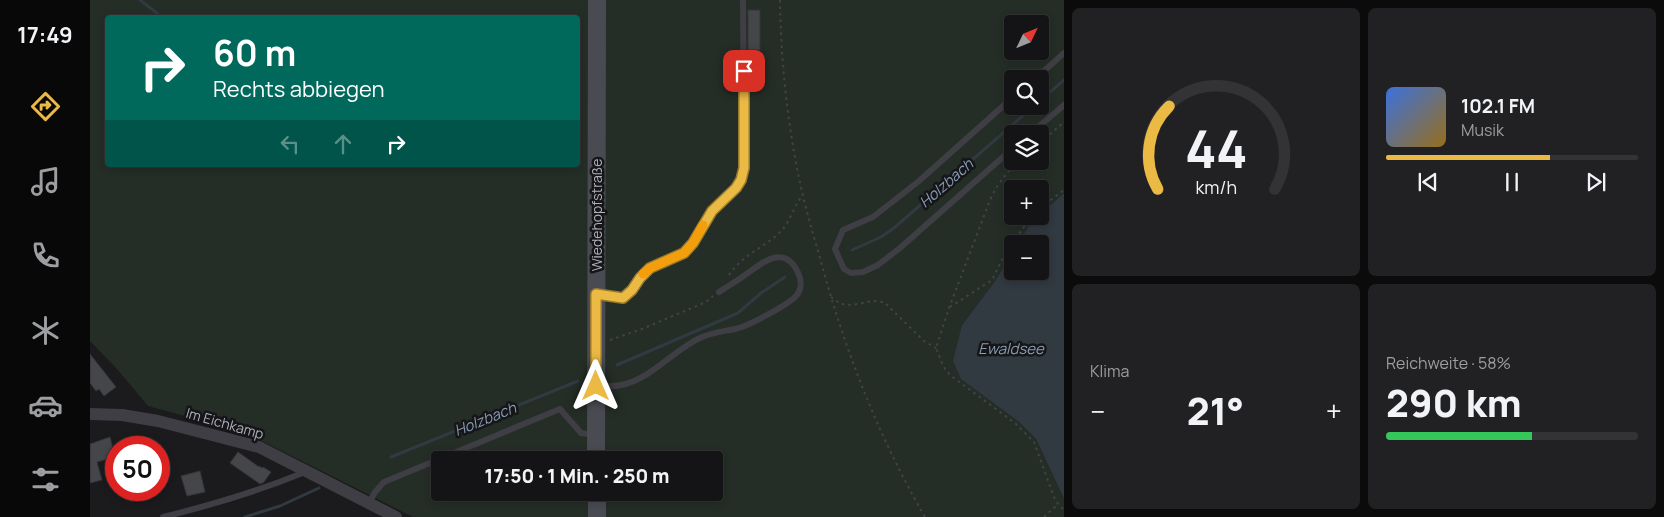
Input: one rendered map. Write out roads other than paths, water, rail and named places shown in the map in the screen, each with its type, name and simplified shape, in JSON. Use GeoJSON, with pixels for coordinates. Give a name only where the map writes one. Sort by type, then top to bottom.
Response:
{"type":"FeatureCollection","features":[{"type":"Feature","properties":{"kind":"main road","name":"Wiedehopfstraße"},"geometry":{"type":"LineString","coordinates":[[596,451],[597,0]]}},
{"type":"Feature","properties":{"kind":"main road"},"geometry":{"type":"LineString","coordinates":[[596,501],[597,517]]}},
{"type":"Feature","properties":{"kind":"street","name":"Im Eichkamp"},"geometry":{"type":"LineString","coordinates":[[90,414],[122,415],[193,429],[259,447],[396,517]]}},
{"type":"Feature","properties":{"kind":"lane"},"geometry":{"type":"LineString","coordinates":[[596,294],[623,298],[650,268],[684,253],[693,243],[712,211],[736,188],[741,180],[744,168],[743,0]]}},
{"type":"Feature","properties":{"kind":"lane"},"geometry":{"type":"LineString","coordinates":[[1045,70],[1064,53]]}},
{"type":"Feature","properties":{"kind":"lane"},"geometry":{"type":"LineString","coordinates":[[1004,105],[874,217],[843,230],[835,249],[844,269],[851,273],[863,272],[878,265],[900,248],[1004,156]]}},
{"type":"Feature","properties":{"kind":"lane"},"geometry":{"type":"LineString","coordinates":[[1041,125],[1064,105]]}},
{"type":"Feature","properties":{"kind":"lane"},"geometry":{"type":"LineString","coordinates":[[596,386],[620,385],[642,377],[702,337],[741,327],[752,322],[797,296],[800,290],[800,277],[790,260],[783,257],[775,257],[765,261],[719,292]]}},
{"type":"Feature","properties":{"kind":"lane"},"geometry":{"type":"LineString","coordinates":[[369,503],[375,492],[384,482],[560,409],[581,433],[596,435]]}},
{"type":"Feature","properties":{"kind":"lane"},"geometry":{"type":"LineString","coordinates":[[163,517],[209,506],[272,486],[306,471]]}},
{"type":"Feature","properties":{"kind":"water","name":"Ewaldsee"},"geometry":{"type":"Polygon","coordinates":[[[1064,193],[1064,499],[1036,439],[1019,422],[961,379],[953,361],[962,325],[1004,266],[1004,280],[1049,280],[1049,235],[1023,235],[1029,225],[1049,225],[1049,206],[1064,193]]]}},
{"type":"Feature","properties":{"kind":"waterway"},"geometry":{"type":"LineString","coordinates":[[140,0],[158,15]]}},
{"type":"Feature","properties":{"kind":"waterway","name":"Holzbach"},"geometry":{"type":"LineString","coordinates":[[1049,93],[1064,80]]}},
{"type":"Feature","properties":{"kind":"waterway","name":"Holzbach"},"geometry":{"type":"LineString","coordinates":[[852,250],[881,237],[894,228],[1024,115]]}},
{"type":"Feature","properties":{"kind":"waterway","name":"Holzbach"},"geometry":{"type":"LineString","coordinates":[[617,365],[738,313],[761,293],[785,277]]}},
{"type":"Feature","properties":{"kind":"waterway","name":"Holzbach"},"geometry":{"type":"LineString","coordinates":[[391,457],[578,381]]}},
{"type":"Feature","properties":{"kind":"waterway","name":"Holzbach"},"geometry":{"type":"LineString","coordinates":[[245,517],[280,506],[319,488]]}}]}
